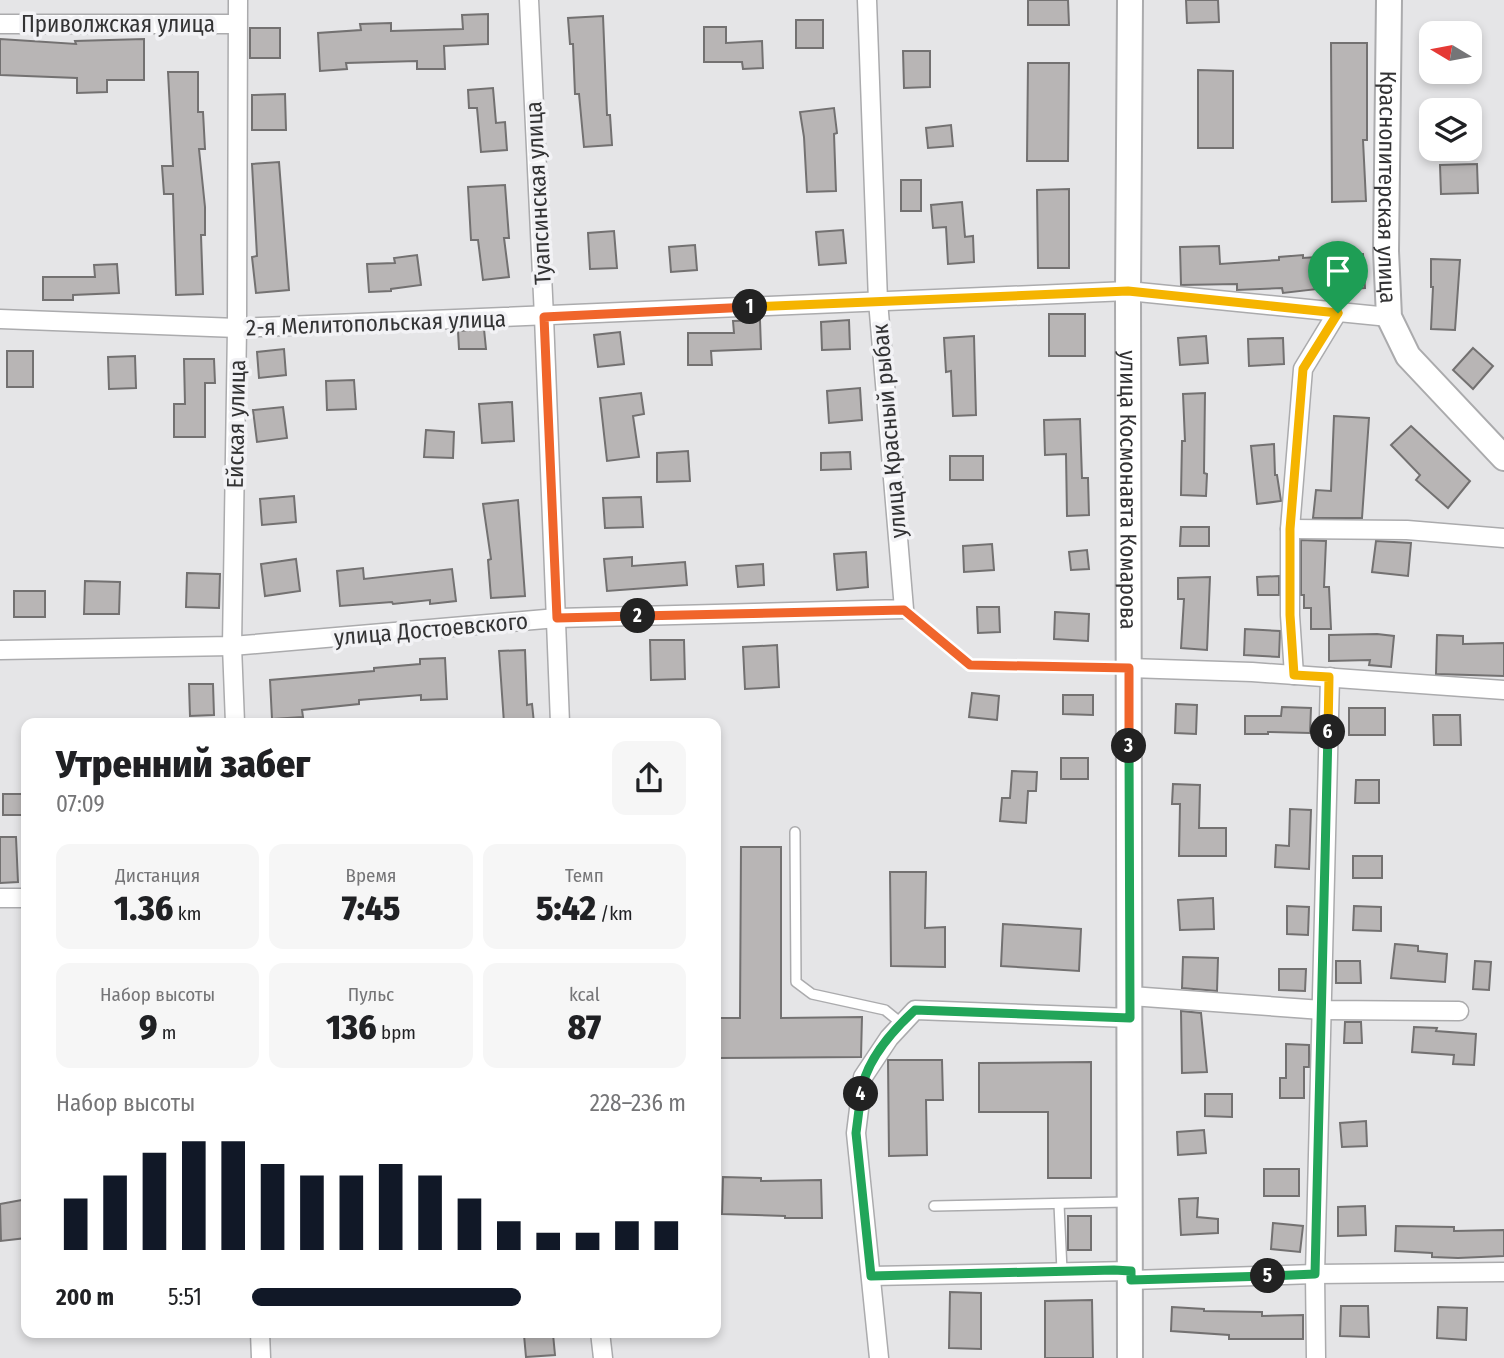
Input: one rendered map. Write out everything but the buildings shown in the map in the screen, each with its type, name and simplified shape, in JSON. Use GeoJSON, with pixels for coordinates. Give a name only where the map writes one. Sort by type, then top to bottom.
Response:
{"type":"FeatureCollection","features":[{"type":"Feature","properties":{"kind":"main road","name":"улица Космонавта Комарова"},"geometry":{"type":"LineString","coordinates":[[1130,0],[1130,1358]]}},
{"type":"Feature","properties":{"kind":"main road","name":"Краснопитерская улица"},"geometry":{"type":"LineString","coordinates":[[1389,0],[1386,251],[1389,317],[1408,356],[1504,458]]}},
{"type":"Feature","properties":{"kind":"street","name":"Ейская улица"},"geometry":{"type":"LineString","coordinates":[[235,718],[232,646],[238,0]]}},
{"type":"Feature","properties":{"kind":"street","name":"Туапсинская улица"},"geometry":{"type":"LineString","coordinates":[[528,0],[560,718]]}},
{"type":"Feature","properties":{"kind":"street","name":"улица Красный рыбак"},"geometry":{"type":"LineString","coordinates":[[867,0],[878,301],[904,610]]}},
{"type":"Feature","properties":{"kind":"street","name":"Приволжская улица"},"geometry":{"type":"LineString","coordinates":[[0,24],[237,24]]}},
{"type":"Feature","properties":{"kind":"street","name":"2-я Мелитопольская улица"},"geometry":{"type":"LineString","coordinates":[[0,319],[237,328],[1128,291],[1389,317]]}},
{"type":"Feature","properties":{"kind":"street"},"geometry":{"type":"LineString","coordinates":[[1294,675],[1290,615],[1290,529],[1303,369],[1338,313]]}},
{"type":"Feature","properties":{"kind":"street"},"geometry":{"type":"LineString","coordinates":[[1290,529],[1407,530],[1504,538]]}},
{"type":"Feature","properties":{"kind":"street","name":"улица Достоевского"},"geometry":{"type":"LineString","coordinates":[[0,650],[232,646],[557,618],[904,610]]}},
{"type":"Feature","properties":{"kind":"street"},"geometry":{"type":"LineString","coordinates":[[1129,668],[1329,677],[1504,690]]}},
{"type":"Feature","properties":{"kind":"street"},"geometry":{"type":"LineString","coordinates":[[1316,1358],[1315,1274],[1329,677]]}},
{"type":"Feature","properties":{"kind":"street"},"geometry":{"type":"LineString","coordinates":[[0,898],[21,898]]}},
{"type":"Feature","properties":{"kind":"street"},"geometry":{"type":"LineString","coordinates":[[879,1358],[856,1133],[863,1077],[901,1023],[915,1010],[1131,1007],[1459,1011]]}},
{"type":"Feature","properties":{"kind":"street"},"geometry":{"type":"LineString","coordinates":[[871,1276],[1062,1271],[1131,1276],[1504,1272]]}},
{"type":"Feature","properties":{"kind":"street"},"geometry":{"type":"LineString","coordinates":[[260,1338],[261,1358]]}},
{"type":"Feature","properties":{"kind":"street"},"geometry":{"type":"LineString","coordinates":[[601,1338],[603,1358]]}},
{"type":"Feature","properties":{"kind":"lane"},"geometry":{"type":"LineString","coordinates":[[904,610],[970,665],[1129,668]]}},
{"type":"Feature","properties":{"kind":"lane"},"geometry":{"type":"LineString","coordinates":[[795,832],[796,982],[812,994],[886,1010],[901,1023]]}},
{"type":"Feature","properties":{"kind":"lane"},"geometry":{"type":"LineString","coordinates":[[934,1206],[1132,1202]]}},
{"type":"Feature","properties":{"kind":"lane"},"geometry":{"type":"LineString","coordinates":[[1059,1204],[1062,1271]]}},
{"type":"Feature","properties":{"kind":"route"},"geometry":{"type":"LineString","coordinates":[[1128,291],[1338,313],[1303,369],[1290,529],[1290,615],[1294,675],[1329,677],[1315,1274],[1131,1280],[1131,1271],[1114,1270],[871,1276],[856,1133],[863,1077],[901,1023],[915,1010],[1130,1018],[1129,668],[970,665],[904,610],[557,618],[544,317],[1128,291]]}}]}
